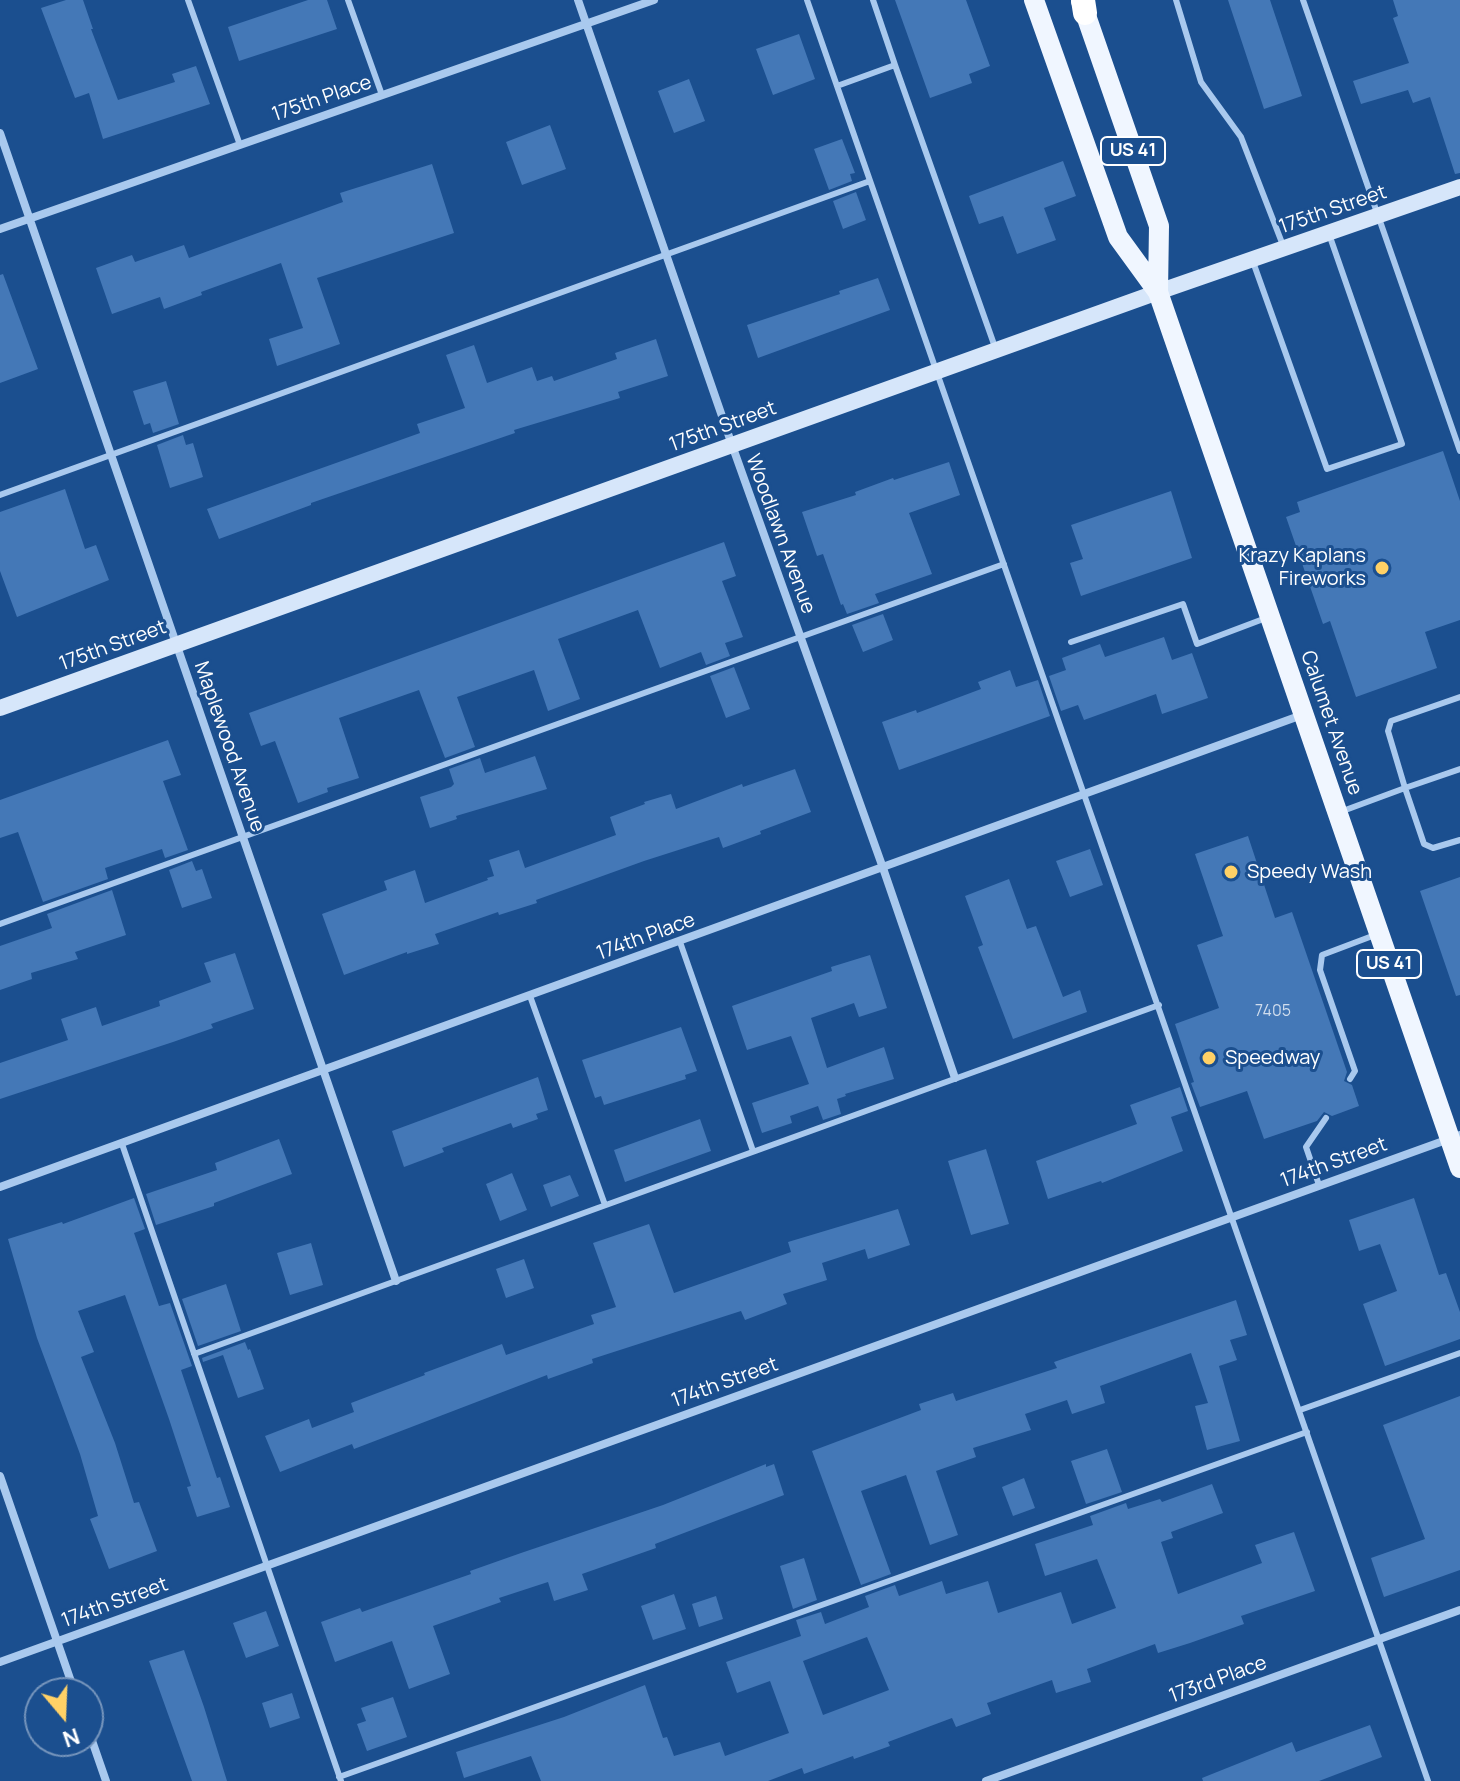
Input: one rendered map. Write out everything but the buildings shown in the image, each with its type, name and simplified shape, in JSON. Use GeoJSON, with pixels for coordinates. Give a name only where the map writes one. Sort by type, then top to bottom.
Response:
{"type":"FeatureCollection","features":[{"type":"Feature","properties":{"kind":"main road","name":"Calumet Avenue"},"geometry":{"type":"LineString","coordinates":[[1034,0],[1118,237],[1158,292],[1379,934],[1455,1137],[1460,1168]]}},
{"type":"Feature","properties":{"kind":"main road","name":"Calumet Avenue"},"geometry":{"type":"LineString","coordinates":[[1083,4],[1159,226],[1158,292]]}},
{"type":"Feature","properties":{"kind":"street","name":"Woodlawn Avenue"},"geometry":{"type":"LineString","coordinates":[[578,0],[955,1078]]}},
{"type":"Feature","properties":{"kind":"street","name":"175th Place"},"geometry":{"type":"LineString","coordinates":[[0,229],[654,0]]}},
{"type":"Feature","properties":{"kind":"street","name":"Maplewood Avenue"},"geometry":{"type":"LineString","coordinates":[[0,133],[396,1281]]}},
{"type":"Feature","properties":{"kind":"street","name":"175th Street"},"geometry":{"type":"LineString","coordinates":[[0,708],[1158,292],[1460,187]]}},
{"type":"Feature","properties":{"kind":"street","name":"174th Place"},"geometry":{"type":"LineString","coordinates":[[0,1187],[1303,715]]}},
{"type":"Feature","properties":{"kind":"street","name":"174th Street"},"geometry":{"type":"LineString","coordinates":[[0,1662],[1455,1137]]}},
{"type":"Feature","properties":{"kind":"street"},"geometry":{"type":"LineString","coordinates":[[0,1476],[70,1677]]}},
{"type":"Feature","properties":{"kind":"street","name":"173rd Place"},"geometry":{"type":"LineString","coordinates":[[986,1781],[1460,1610]]}},
{"type":"Feature","properties":{"kind":"street"},"geometry":{"type":"LineString","coordinates":[[98,1757],[106,1781]]}},
{"type":"Feature","properties":{"kind":"lane"},"geometry":{"type":"LineString","coordinates":[[188,0],[240,145]]}},
{"type":"Feature","properties":{"kind":"lane"},"geometry":{"type":"LineString","coordinates":[[348,0],[382,95]]}},
{"type":"Feature","properties":{"kind":"lane"},"geometry":{"type":"LineString","coordinates":[[807,0],[1428,1781]]}},
{"type":"Feature","properties":{"kind":"lane"},"geometry":{"type":"LineString","coordinates":[[873,0],[996,350]]}},
{"type":"Feature","properties":{"kind":"lane"},"geometry":{"type":"LineString","coordinates":[[1176,0],[1201,82],[1241,137],[1284,248]]}},
{"type":"Feature","properties":{"kind":"lane"},"geometry":{"type":"LineString","coordinates":[[1303,0],[1460,451]]}},
{"type":"Feature","properties":{"kind":"lane"},"geometry":{"type":"LineString","coordinates":[[837,86],[895,65]]}},
{"type":"Feature","properties":{"kind":"lane"},"geometry":{"type":"LineString","coordinates":[[0,495],[870,181]]}},
{"type":"Feature","properties":{"kind":"lane"},"geometry":{"type":"LineString","coordinates":[[1252,259],[1327,469],[1402,444],[1328,233]]}},
{"type":"Feature","properties":{"kind":"lane"},"geometry":{"type":"LineString","coordinates":[[0,924],[1004,564]]}},
{"type":"Feature","properties":{"kind":"lane"},"geometry":{"type":"LineString","coordinates":[[1071,642],[1183,604],[1197,644],[1269,616]]}},
{"type":"Feature","properties":{"kind":"lane"},"geometry":{"type":"LineString","coordinates":[[1460,697],[1391,721],[1388,731],[1424,844],[1433,848],[1460,840]]}},
{"type":"Feature","properties":{"kind":"lane"},"geometry":{"type":"LineString","coordinates":[[1337,813],[1460,769]]}},
{"type":"Feature","properties":{"kind":"lane"},"geometry":{"type":"LineString","coordinates":[[1350,1079],[1355,1071],[1320,970],[1322,955],[1379,934]]}},
{"type":"Feature","properties":{"kind":"lane"},"geometry":{"type":"LineString","coordinates":[[680,942],[753,1151]]}},
{"type":"Feature","properties":{"kind":"lane"},"geometry":{"type":"LineString","coordinates":[[530,996],[605,1205]]}},
{"type":"Feature","properties":{"kind":"lane"},"geometry":{"type":"LineString","coordinates":[[194,1354],[1159,1005]]}},
{"type":"Feature","properties":{"kind":"lane"},"geometry":{"type":"LineString","coordinates":[[1319,1185],[1306,1147],[1326,1118]]}},
{"type":"Feature","properties":{"kind":"lane"},"geometry":{"type":"LineString","coordinates":[[122,1144],[340,1779],[1307,1432]]}},
{"type":"Feature","properties":{"kind":"lane"},"geometry":{"type":"LineString","coordinates":[[1300,1410],[1460,1353]]}},
{"type":"Feature","properties":{"kind":"place","name":"Krazy Kaplans Fireworks"},"geometry":{"type":"Point","coordinates":[1382,568]}},
{"type":"Feature","properties":{"kind":"place","name":"Speedy Wash"},"geometry":{"type":"Point","coordinates":[1231,872]}},
{"type":"Feature","properties":{"kind":"place","name":"Speedway"},"geometry":{"type":"Point","coordinates":[1209,1058]}}]}
